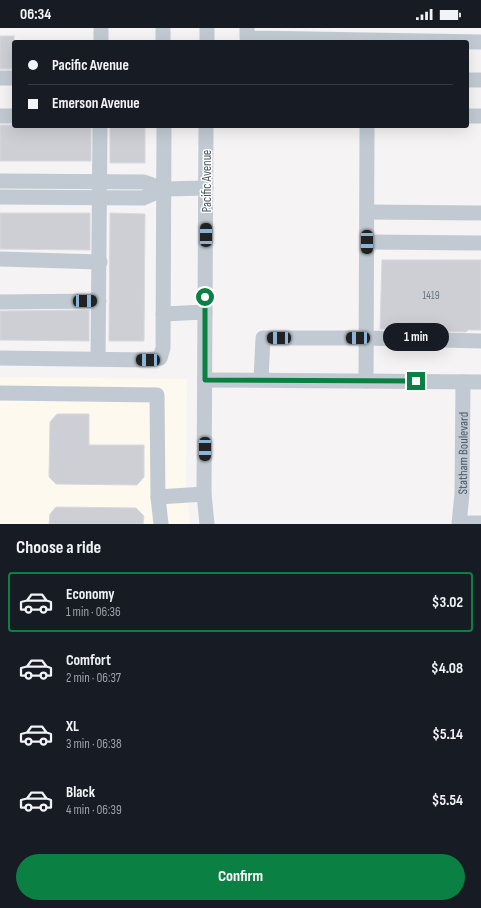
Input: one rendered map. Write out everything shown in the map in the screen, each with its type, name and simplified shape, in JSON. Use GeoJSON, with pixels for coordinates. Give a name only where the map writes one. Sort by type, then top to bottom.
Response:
{"type":"FeatureCollection","features":[{"type":"Feature","properties":{"kind":"street"},"geometry":{"type":"LineString","coordinates":[[101,28],[101,40]]}},
{"type":"Feature","properties":{"kind":"street"},"geometry":{"type":"LineString","coordinates":[[163,28],[163,40]]}},
{"type":"Feature","properties":{"kind":"street"},"geometry":{"type":"LineString","coordinates":[[206,40],[207,28]]}},
{"type":"Feature","properties":{"kind":"street"},"geometry":{"type":"LineString","coordinates":[[247,28],[247,38],[278,40]]}},
{"type":"Feature","properties":{"kind":"street"},"geometry":{"type":"LineString","coordinates":[[469,42],[481,42]]}},
{"type":"Feature","properties":{"kind":"street"},"geometry":{"type":"LineString","coordinates":[[0,78],[12,78]]}},
{"type":"Feature","properties":{"kind":"street"},"geometry":{"type":"LineString","coordinates":[[469,80],[481,80]]}},
{"type":"Feature","properties":{"kind":"street"},"geometry":{"type":"LineString","coordinates":[[0,116],[12,116]]}},
{"type":"Feature","properties":{"kind":"street"},"geometry":{"type":"LineString","coordinates":[[469,116],[481,116]]}},
{"type":"Feature","properties":{"kind":"street"},"geometry":{"type":"LineString","coordinates":[[98,359],[100,128]]}},
{"type":"Feature","properties":{"kind":"street"},"geometry":{"type":"LineString","coordinates":[[0,358],[148,360],[160,358],[163,348],[164,128]]}},
{"type":"Feature","properties":{"kind":"street","name":"Pacific Avenue"},"geometry":{"type":"LineString","coordinates":[[206,128],[204,494],[207,524]]}},
{"type":"Feature","properties":{"kind":"street"},"geometry":{"type":"LineString","coordinates":[[366,381],[367,128]]}},
{"type":"Feature","properties":{"kind":"street"},"geometry":{"type":"LineString","coordinates":[[0,181],[144,182],[164,189],[206,188]]}},
{"type":"Feature","properties":{"kind":"street"},"geometry":{"type":"LineString","coordinates":[[0,197],[143,198],[164,189]]}},
{"type":"Feature","properties":{"kind":"street"},"geometry":{"type":"LineString","coordinates":[[367,212],[481,213]]}},
{"type":"Feature","properties":{"kind":"street"},"geometry":{"type":"LineString","coordinates":[[367,242],[481,243]]}},
{"type":"Feature","properties":{"kind":"street"},"geometry":{"type":"LineString","coordinates":[[0,259],[100,262]]}},
{"type":"Feature","properties":{"kind":"street"},"geometry":{"type":"LineString","coordinates":[[0,302],[99,301]]}},
{"type":"Feature","properties":{"kind":"street"},"geometry":{"type":"LineString","coordinates":[[163,314],[205,312]]}},
{"type":"Feature","properties":{"kind":"street"},"geometry":{"type":"LineString","coordinates":[[261,380],[263,338],[366,338],[481,341]]}},
{"type":"Feature","properties":{"kind":"street"},"geometry":{"type":"LineString","coordinates":[[205,380],[481,382]]}},
{"type":"Feature","properties":{"kind":"street","name":"Statham Boulevard"},"geometry":{"type":"LineString","coordinates":[[459,524],[462,494],[463,382]]}},
{"type":"Feature","properties":{"kind":"street"},"geometry":{"type":"LineString","coordinates":[[0,393],[157,395],[158,497],[161,524]]}},
{"type":"Feature","properties":{"kind":"street"},"geometry":{"type":"LineString","coordinates":[[158,497],[204,494]]}},
{"type":"Feature","properties":{"kind":"street"},"geometry":{"type":"LineString","coordinates":[[459,524],[481,523]]}},
{"type":"Feature","properties":{"kind":"shaded area"},"geometry":{"type":"Polygon","coordinates":[[[0,377],[187,379],[186,483],[190,524],[0,524],[0,377]]]}},
{"type":"Feature","properties":{"kind":"building"},"geometry":{"type":"Polygon","coordinates":[[[0,36],[14,36],[14,40],[12,40],[12,69],[0,69],[0,36]]]}},
{"type":"Feature","properties":{"kind":"building"},"geometry":{"type":"Polygon","coordinates":[[[0,125],[12,125],[12,128],[91,128],[91,161],[0,161],[0,125]]]}},
{"type":"Feature","properties":{"kind":"building"},"geometry":{"type":"Polygon","coordinates":[[[110,128],[145,128],[145,163],[110,163],[110,128]]]}},
{"type":"Feature","properties":{"kind":"building"},"geometry":{"type":"Polygon","coordinates":[[[0,213],[90,213],[90,250],[0,249],[0,213]]]}},
{"type":"Feature","properties":{"kind":"building"},"geometry":{"type":"Polygon","coordinates":[[[110,213],[145,214],[144,341],[109,341],[110,213]]]}},
{"type":"Feature","properties":{"kind":"building"},"geometry":{"type":"Polygon","coordinates":[[[382,260],[481,260],[481,330],[468,330],[466,332],[380,329],[382,260]]]}},
{"type":"Feature","properties":{"kind":"building"},"geometry":{"type":"Polygon","coordinates":[[[89,310],[89,341],[0,340],[0,311],[89,310]]]}},
{"type":"Feature","properties":{"kind":"building"},"geometry":{"type":"Polygon","coordinates":[[[57,414],[89,414],[89,445],[144,445],[144,477],[137,485],[56,484],[49,477],[50,422],[57,414]]]}},
{"type":"Feature","properties":{"kind":"building"},"geometry":{"type":"Polygon","coordinates":[[[56,507],[136,508],[144,516],[143,524],[49,524],[50,514],[56,507]]]}},
{"type":"Feature","properties":{"kind":"route"},"geometry":{"type":"LineString","coordinates":[[205,297],[205,380],[416,381]]}}]}
